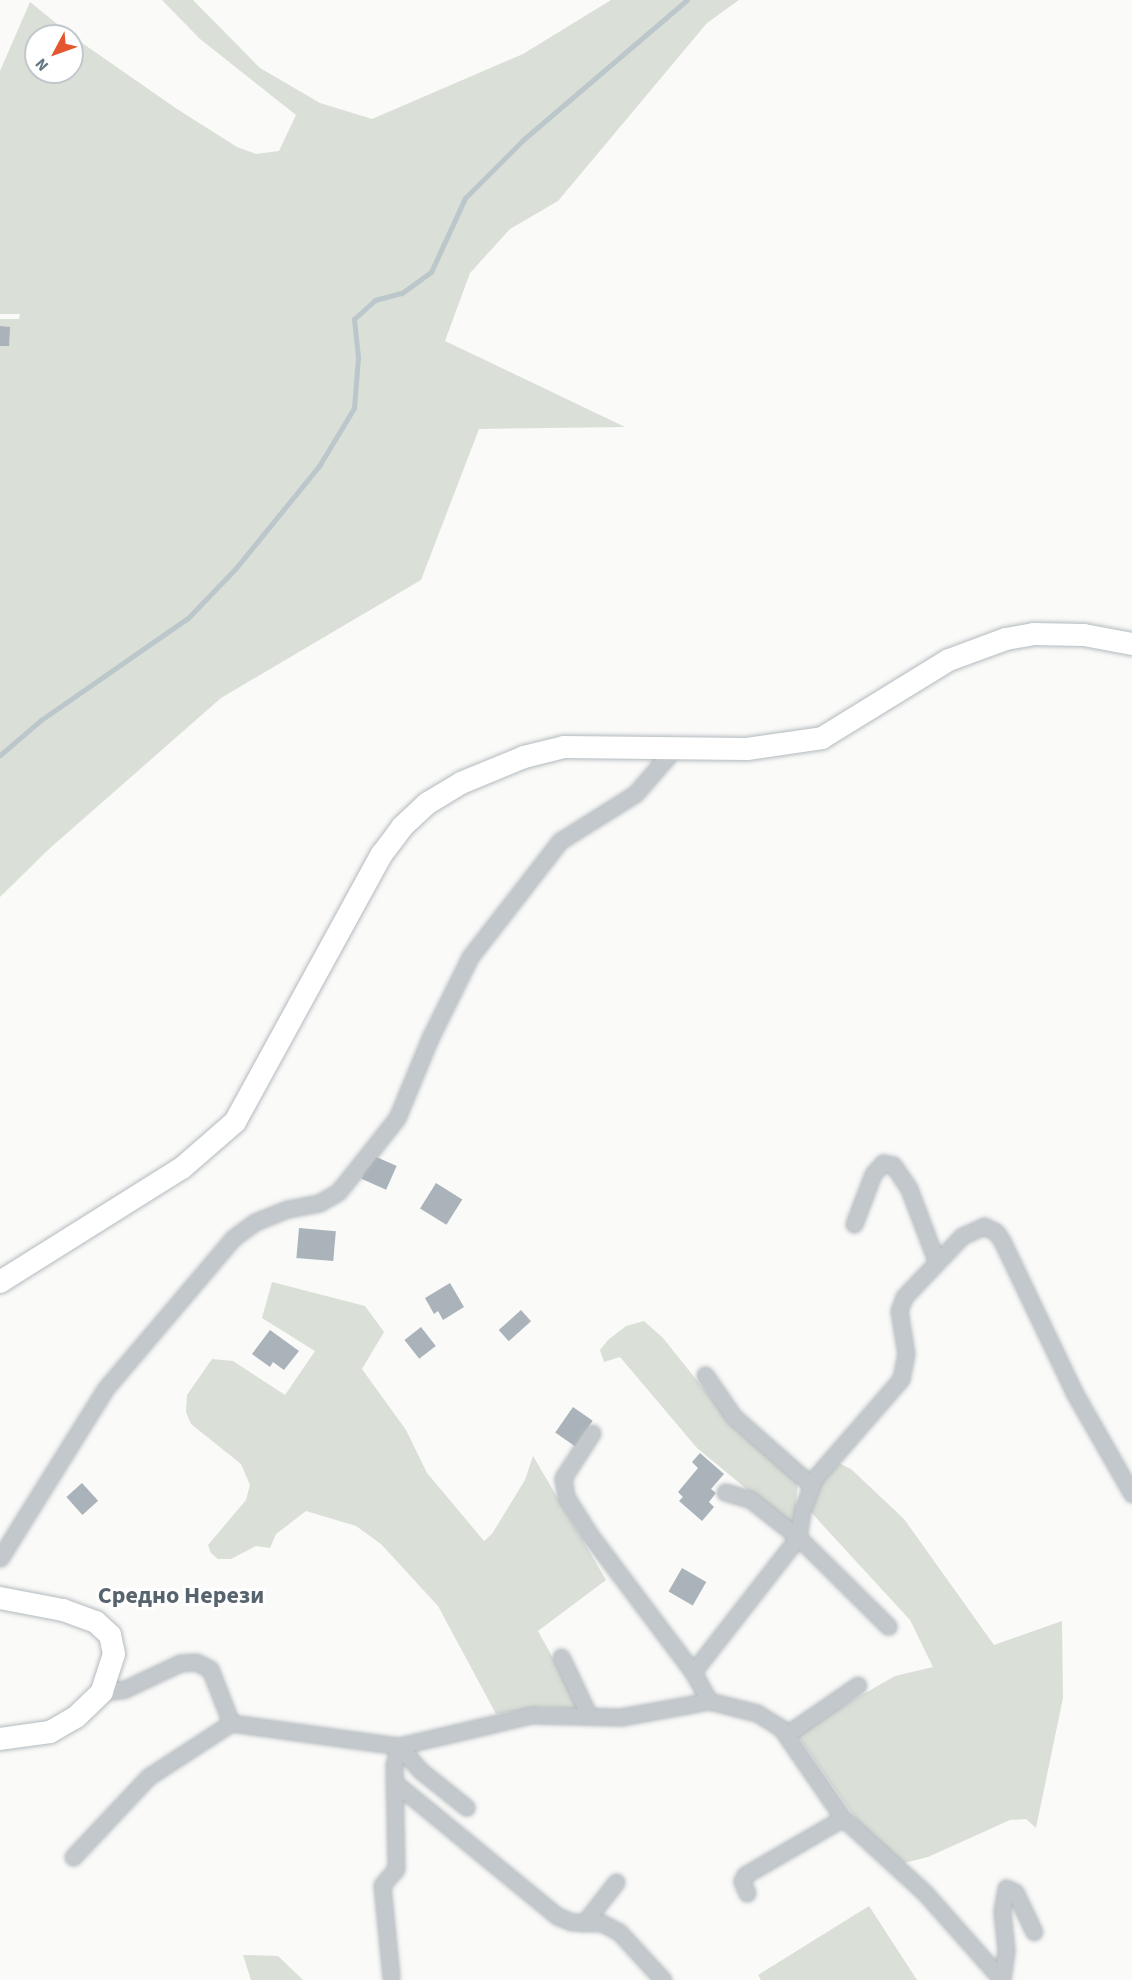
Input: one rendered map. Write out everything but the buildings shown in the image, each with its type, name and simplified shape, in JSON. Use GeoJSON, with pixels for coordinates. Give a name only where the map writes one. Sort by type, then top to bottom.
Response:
{"type":"FeatureCollection","features":[{"type":"Feature","properties":{"kind":"street"},"geometry":{"type":"LineString","coordinates":[[0,1282],[182,1168],[235,1122],[382,854],[402,827],[428,803],[492,770],[564,747],[747,749],[822,738],[949,660],[1006,639],[1034,634],[1084,635],[1132,644]]}},
{"type":"Feature","properties":{"kind":"street"},"geometry":{"type":"LineString","coordinates":[[0,1558],[106,1388],[233,1238],[255,1222],[288,1209],[319,1203],[338,1192],[397,1118],[430,1038],[470,957],[560,841],[635,794],[675,748]]}},
{"type":"Feature","properties":{"kind":"street"},"geometry":{"type":"LineString","coordinates":[[854,1224],[873,1174],[883,1163],[893,1165],[909,1189],[936,1260]]}},
{"type":"Feature","properties":{"kind":"street"},"geometry":{"type":"LineString","coordinates":[[693,1672],[798,1537],[802,1511],[811,1485],[824,1465],[898,1385],[906,1354],[900,1305],[936,1260],[976,1227],[990,1228],[996,1232],[1076,1394],[1132,1494]]}},
{"type":"Feature","properties":{"kind":"street"},"geometry":{"type":"LineString","coordinates":[[705,1375],[734,1417],[811,1485]]}},
{"type":"Feature","properties":{"kind":"street"},"geometry":{"type":"LineString","coordinates":[[592,1433],[563,1478],[566,1497],[590,1535],[693,1672],[709,1701]]}},
{"type":"Feature","properties":{"kind":"street"},"geometry":{"type":"LineString","coordinates":[[725,1492],[750,1499],[798,1537],[888,1626]]}},
{"type":"Feature","properties":{"kind":"street"},"geometry":{"type":"LineString","coordinates":[[0,1598],[63,1610],[96,1622],[110,1635],[114,1654],[102,1692],[76,1717],[50,1732],[0,1739]]}},
{"type":"Feature","properties":{"kind":"street"},"geometry":{"type":"LineString","coordinates":[[561,1657],[589,1716]]}},
{"type":"Feature","properties":{"kind":"street"},"geometry":{"type":"LineString","coordinates":[[102,1692],[125,1689],[180,1663],[196,1662],[210,1669],[231,1723]]}},
{"type":"Feature","properties":{"kind":"street"},"geometry":{"type":"LineString","coordinates":[[787,1734],[858,1685]]}},
{"type":"Feature","properties":{"kind":"street"},"geometry":{"type":"LineString","coordinates":[[73,1857],[148,1777],[231,1723],[399,1746],[505,1719],[545,1714],[589,1716],[656,1713],[709,1701],[757,1713],[787,1734],[843,1818],[925,1893],[1002,1980]]}},
{"type":"Feature","properties":{"kind":"street"},"geometry":{"type":"LineString","coordinates":[[392,1977],[382,1882],[396,1869],[394,1782],[399,1746]]}},
{"type":"Feature","properties":{"kind":"street"},"geometry":{"type":"LineString","coordinates":[[399,1746],[422,1771],[466,1808]]}},
{"type":"Feature","properties":{"kind":"street"},"geometry":{"type":"LineString","coordinates":[[394,1782],[548,1910],[566,1921],[602,1923],[619,1932],[663,1980]]}},
{"type":"Feature","properties":{"kind":"street"},"geometry":{"type":"LineString","coordinates":[[747,1893],[742,1881],[745,1875],[843,1818]]}},
{"type":"Feature","properties":{"kind":"street"},"geometry":{"type":"LineString","coordinates":[[584,1923],[616,1882]]}},
{"type":"Feature","properties":{"kind":"street"},"geometry":{"type":"LineString","coordinates":[[1002,1980],[1006,1950],[1002,1911],[1006,1888],[1015,1892],[1034,1932]]}},
{"type":"Feature","properties":{"kind":"shaded area"},"geometry":{"type":"Polygon","coordinates":[[[162,0],[193,0],[260,68],[320,103],[372,119],[523,54],[611,0],[739,0],[707,23],[558,201],[510,229],[470,273],[445,341],[625,427],[479,429],[421,580],[221,698],[49,849],[0,897],[0,319],[19,319],[20,314],[0,314],[0,71],[30,2],[57,24],[24,24],[24,84],[84,84],[84,44],[177,109],[237,147],[256,154],[279,151],[296,115],[200,39],[162,0]]]}},
{"type":"Feature","properties":{"kind":"shaded area"},"geometry":{"type":"Polygon","coordinates":[[[272,1282],[365,1306],[384,1332],[362,1369],[406,1430],[427,1473],[484,1541],[492,1534],[525,1480],[533,1456],[606,1580],[538,1631],[581,1709],[541,1707],[496,1714],[438,1606],[381,1544],[356,1526],[306,1511],[276,1534],[270,1548],[256,1546],[231,1559],[218,1559],[211,1553],[208,1545],[246,1500],[250,1485],[241,1464],[191,1424],[186,1412],[187,1395],[212,1359],[233,1361],[285,1395],[315,1351],[262,1318],[272,1282]]]}},
{"type":"Feature","properties":{"kind":"shaded area"},"geometry":{"type":"Polygon","coordinates":[[[644,1321],[663,1338],[715,1403],[798,1481],[794,1528],[697,1448],[620,1357],[604,1362],[600,1350],[608,1340],[626,1326],[644,1321]]]}},
{"type":"Feature","properties":{"kind":"shaded area"},"geometry":{"type":"Polygon","coordinates":[[[835,1461],[851,1469],[904,1519],[994,1645],[1062,1621],[1063,1698],[1036,1828],[1026,1819],[1010,1820],[928,1857],[900,1864],[863,1829],[796,1733],[895,1676],[933,1667],[910,1620],[807,1508],[835,1461]]]}},
{"type":"Feature","properties":{"kind":"shaded area"},"geometry":{"type":"Polygon","coordinates":[[[869,1906],[917,1980],[761,1980],[758,1975],[869,1906]]]}},
{"type":"Feature","properties":{"kind":"shaded area"},"geometry":{"type":"Polygon","coordinates":[[[243,1955],[278,1956],[303,1980],[251,1980],[243,1955]]]}},
{"type":"Feature","properties":{"kind":"waterway"},"geometry":{"type":"LineString","coordinates":[[0,755],[41,720],[188,618],[236,568],[319,466],[354,408],[358,357],[354,319],[375,300],[402,293],[431,272],[465,198],[524,139],[687,0]]}},
{"type":"Feature","properties":{"kind":"district","name":"Средно Нерези"},"geometry":{"type":"Point","coordinates":[181,1596]}}]}
